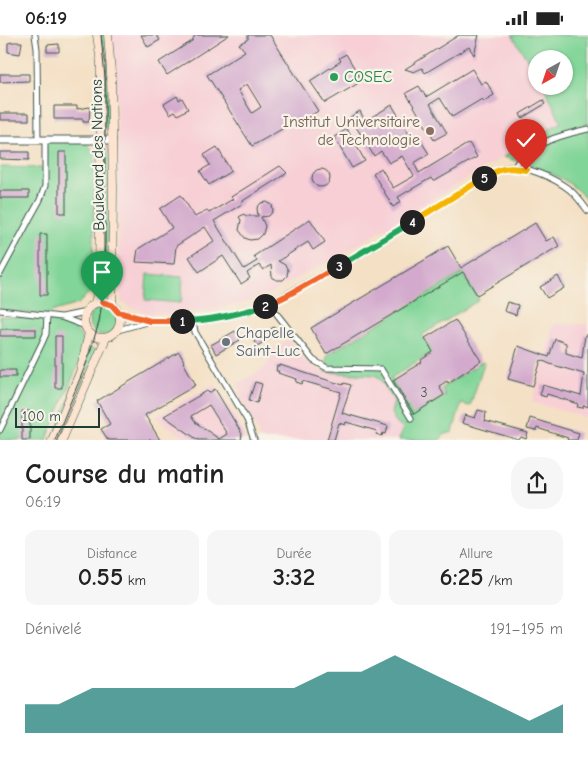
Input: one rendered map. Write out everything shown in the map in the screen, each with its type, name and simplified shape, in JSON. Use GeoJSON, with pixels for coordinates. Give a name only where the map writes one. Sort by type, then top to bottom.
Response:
{"type":"FeatureCollection","features":[{"type":"Feature","properties":{"kind":"main road","name":"Boulevard des Nations"},"geometry":{"type":"LineString","coordinates":[[96,303],[99,286],[101,63],[97,35]]}},
{"type":"Feature","properties":{"kind":"main road","name":"Boulevard des Nations"},"geometry":{"type":"LineString","coordinates":[[108,35],[112,140],[112,305]]}},
{"type":"Feature","properties":{"kind":"main road"},"geometry":{"type":"LineString","coordinates":[[102,302],[112,305],[118,312],[120,321],[118,330],[106,338],[94,337],[89,333],[85,325],[86,312],[96,303],[102,302]]}},
{"type":"Feature","properties":{"kind":"main road"},"geometry":{"type":"LineString","coordinates":[[52,440],[80,372],[89,333]]}},
{"type":"Feature","properties":{"kind":"main road"},"geometry":{"type":"LineString","coordinates":[[62,440],[106,338]]}},
{"type":"Feature","properties":{"kind":"street"},"geometry":{"type":"LineString","coordinates":[[0,274],[40,200],[45,185],[35,35]]}},
{"type":"Feature","properties":{"kind":"street"},"geometry":{"type":"LineString","coordinates":[[515,167],[523,155],[545,142],[588,129]]}},
{"type":"Feature","properties":{"kind":"street"},"geometry":{"type":"LineString","coordinates":[[0,140],[112,140]]}},
{"type":"Feature","properties":{"kind":"street"},"geometry":{"type":"LineString","coordinates":[[118,312],[150,321],[193,321],[232,315],[269,305],[358,255],[505,167],[515,167],[538,174],[560,184],[580,201],[588,211]]}},
{"type":"Feature","properties":{"kind":"street"},"geometry":{"type":"LineString","coordinates":[[269,305],[313,360],[320,365],[327,368],[381,369],[411,418]]}},
{"type":"Feature","properties":{"kind":"street"},"geometry":{"type":"LineString","coordinates":[[0,311],[61,317],[85,325]]}},
{"type":"Feature","properties":{"kind":"street"},"geometry":{"type":"LineString","coordinates":[[61,317],[86,312]]}},
{"type":"Feature","properties":{"kind":"street"},"geometry":{"type":"LineString","coordinates":[[0,430],[42,343],[46,333],[47,315]]}},
{"type":"Feature","properties":{"kind":"street"},"geometry":{"type":"LineString","coordinates":[[118,330],[150,321]]}},
{"type":"Feature","properties":{"kind":"street"},"geometry":{"type":"LineString","coordinates":[[193,321],[195,332],[247,420],[254,440]]}},
{"type":"Feature","properties":{"kind":"shaded area"},"geometry":{"type":"Polygon","coordinates":[[[111,35],[512,35],[528,60],[528,95],[548,95],[561,122],[342,254],[271,293],[240,304],[206,310],[176,314],[148,313],[131,308],[122,302],[119,290],[115,63],[111,35]]]}},
{"type":"Feature","properties":{"kind":"shaded area"},"geometry":{"type":"Polygon","coordinates":[[[554,324],[588,324],[588,418],[532,402],[554,324]]]}},
{"type":"Feature","properties":{"kind":"shaded area"},"geometry":{"type":"Polygon","coordinates":[[[288,340],[304,359],[315,368],[325,372],[374,376],[380,379],[394,401],[390,413],[397,424],[402,427],[398,440],[261,440],[254,422],[238,393],[241,391],[237,384],[267,366],[270,356],[267,353],[288,340]]]}},
{"type":"Feature","properties":{"kind":"shaded area"},"geometry":{"type":"Polygon","coordinates":[[[215,383],[245,434],[246,440],[188,440],[155,417],[215,383]]]}},
{"type":"Feature","properties":{"kind":"green space"},"geometry":{"type":"Polygon","coordinates":[[[99,35],[106,35],[110,127],[101,127],[99,35]]]}},
{"type":"Feature","properties":{"kind":"green space"},"geometry":{"type":"Polygon","coordinates":[[[512,35],[588,35],[588,203],[571,185],[550,173],[503,157],[561,122],[548,95],[573,95],[573,50],[528,50],[528,60],[512,35]]]}},
{"type":"Feature","properties":{"kind":"green space"},"geometry":{"type":"Polygon","coordinates":[[[45,140],[83,140],[94,151],[93,280],[89,293],[78,304],[47,315],[0,310],[0,167],[46,168],[45,140]]]}},
{"type":"Feature","properties":{"kind":"green space"},"geometry":{"type":"Polygon","coordinates":[[[102,154],[110,154],[111,187],[101,186],[102,154]]]}},
{"type":"Feature","properties":{"kind":"green space"},"geometry":{"type":"Polygon","coordinates":[[[104,190],[109,190],[108,243],[104,243],[104,190]]]}},
{"type":"Feature","properties":{"kind":"green space"},"geometry":{"type":"Polygon","coordinates":[[[111,246],[109,292],[100,291],[101,247],[111,246]]]}},
{"type":"Feature","properties":{"kind":"green space"},"geometry":{"type":"Polygon","coordinates":[[[463,273],[479,300],[422,335],[432,352],[391,378],[413,415],[445,396],[442,388],[482,362],[484,363],[470,406],[461,404],[453,432],[443,435],[440,440],[399,440],[403,427],[397,424],[391,413],[394,401],[380,378],[374,375],[325,372],[327,355],[463,273]]]}},
{"type":"Feature","properties":{"kind":"green space"},"geometry":{"type":"Polygon","coordinates":[[[147,274],[183,277],[181,303],[145,300],[147,274]]]}},
{"type":"Feature","properties":{"kind":"green space"},"geometry":{"type":"Polygon","coordinates":[[[103,307],[113,311],[117,321],[113,331],[103,335],[93,331],[89,321],[93,311],[103,307]]]}},
{"type":"Feature","properties":{"kind":"green space"},"geometry":{"type":"Polygon","coordinates":[[[0,316],[57,323],[68,326],[81,337],[83,346],[80,360],[47,440],[0,440],[0,316]]]}},
{"type":"Feature","properties":{"kind":"green space"},"geometry":{"type":"Polygon","coordinates":[[[89,348],[97,351],[60,440],[53,440],[89,348]]]}},
{"type":"Feature","properties":{"kind":"building"},"geometry":{"type":"Polygon","coordinates":[[[141,35],[156,35],[160,40],[148,47],[141,35]]]}},
{"type":"Feature","properties":{"kind":"building"},"geometry":{"type":"Polygon","coordinates":[[[195,35],[229,35],[167,75],[159,62],[192,41],[195,35]]]}},
{"type":"Feature","properties":{"kind":"building"},"geometry":{"type":"Polygon","coordinates":[[[248,35],[270,35],[318,111],[302,121],[299,117],[292,120],[282,129],[252,146],[207,75],[245,51],[239,44],[248,39],[248,35]],[[247,84],[238,90],[252,113],[261,107],[247,84]]]}},
{"type":"Feature","properties":{"kind":"building"},"geometry":{"type":"Polygon","coordinates":[[[459,35],[479,35],[474,55],[469,47],[425,73],[422,68],[414,72],[405,69],[459,35]]]}},
{"type":"Feature","properties":{"kind":"building"},"geometry":{"type":"Polygon","coordinates":[[[22,42],[20,54],[8,52],[8,43],[22,42]]]}},
{"type":"Feature","properties":{"kind":"building"},"geometry":{"type":"Polygon","coordinates":[[[59,44],[59,52],[47,52],[47,45],[59,44]]]}},
{"type":"Feature","properties":{"kind":"building","name":"COSEC"},"geometry":{"type":"Polygon","coordinates":[[[346,54],[362,81],[325,103],[310,81],[341,61],[339,58],[346,54]]]}},
{"type":"Feature","properties":{"kind":"building"},"geometry":{"type":"Polygon","coordinates":[[[472,69],[481,84],[486,81],[494,95],[484,101],[482,99],[452,117],[440,98],[430,104],[447,133],[434,140],[406,93],[419,86],[426,97],[472,69]]]}},
{"type":"Feature","properties":{"kind":"building"},"geometry":{"type":"Polygon","coordinates":[[[0,74],[29,74],[29,81],[0,82],[0,74]]]}},
{"type":"Feature","properties":{"kind":"building"},"geometry":{"type":"Polygon","coordinates":[[[177,96],[179,100],[182,98],[188,109],[178,115],[175,111],[170,114],[164,104],[177,96]]]}},
{"type":"Feature","properties":{"kind":"building"},"geometry":{"type":"Polygon","coordinates":[[[543,100],[545,104],[522,118],[520,114],[543,100]]]}},
{"type":"Feature","properties":{"kind":"building"},"geometry":{"type":"Polygon","coordinates":[[[392,105],[412,139],[418,136],[429,154],[414,163],[419,173],[469,143],[477,157],[435,181],[431,178],[398,197],[401,202],[393,207],[373,173],[381,168],[393,188],[414,176],[402,156],[389,163],[381,151],[374,156],[350,117],[360,111],[365,121],[392,105]]]}},
{"type":"Feature","properties":{"kind":"building"},"geometry":{"type":"Polygon","coordinates":[[[54,106],[77,106],[77,109],[90,107],[89,122],[83,122],[83,119],[54,119],[54,106]]]}},
{"type":"Feature","properties":{"kind":"building"},"geometry":{"type":"Polygon","coordinates":[[[0,113],[29,113],[29,120],[0,120],[0,113]]]}},
{"type":"Feature","properties":{"kind":"building"},"geometry":{"type":"Polygon","coordinates":[[[530,125],[535,133],[517,144],[512,136],[530,125]]]}},
{"type":"Feature","properties":{"kind":"building"},"geometry":{"type":"Polygon","coordinates":[[[347,129],[365,161],[352,168],[334,137],[347,129]]]}},
{"type":"Feature","properties":{"kind":"building"},"geometry":{"type":"Polygon","coordinates":[[[217,147],[231,171],[209,185],[200,171],[210,165],[204,155],[217,147]]]}},
{"type":"Feature","properties":{"kind":"building"},"geometry":{"type":"Polygon","coordinates":[[[0,152],[29,152],[29,160],[0,159],[0,152]]]}},
{"type":"Feature","properties":{"kind":"building"},"geometry":{"type":"Polygon","coordinates":[[[59,152],[66,152],[66,213],[59,213],[59,152]]]}},
{"type":"Feature","properties":{"kind":"building"},"geometry":{"type":"Polygon","coordinates":[[[280,166],[287,173],[214,221],[244,269],[257,261],[254,256],[310,219],[325,242],[313,250],[308,242],[278,261],[285,265],[288,270],[287,276],[283,280],[277,280],[272,277],[271,265],[263,270],[259,265],[247,273],[250,278],[241,284],[223,256],[199,272],[189,257],[214,241],[205,227],[176,246],[174,264],[136,262],[138,249],[172,228],[160,209],[181,195],[195,217],[207,210],[209,213],[233,199],[231,197],[280,166]]]}},
{"type":"Feature","properties":{"kind":"building"},"geometry":{"type":"Polygon","coordinates":[[[321,169],[327,172],[330,178],[327,184],[321,187],[315,184],[312,178],[315,172],[321,169]]]}},
{"type":"Feature","properties":{"kind":"building"},"geometry":{"type":"Polygon","coordinates":[[[0,191],[29,191],[29,198],[0,198],[0,191]]]}},
{"type":"Feature","properties":{"kind":"building"},"geometry":{"type":"Polygon","coordinates":[[[267,202],[272,205],[273,211],[269,216],[261,217],[265,226],[263,234],[258,239],[250,240],[245,238],[239,230],[241,220],[239,217],[244,214],[246,216],[258,216],[257,208],[261,203],[267,202]]]}},
{"type":"Feature","properties":{"kind":"building"},"geometry":{"type":"Polygon","coordinates":[[[535,223],[546,241],[554,237],[559,246],[477,295],[463,272],[326,354],[311,328],[448,246],[461,268],[535,223]]]}},
{"type":"Feature","properties":{"kind":"building"},"geometry":{"type":"Polygon","coordinates":[[[40,234],[47,234],[47,295],[40,295],[40,234]]]}},
{"type":"Feature","properties":{"kind":"building"},"geometry":{"type":"Polygon","coordinates":[[[558,276],[564,288],[547,298],[540,287],[558,276]]]}},
{"type":"Feature","properties":{"kind":"building"},"geometry":{"type":"Polygon","coordinates":[[[507,302],[518,305],[516,315],[504,311],[507,302]]]}},
{"type":"Feature","properties":{"kind":"building"},"geometry":{"type":"Polygon","coordinates":[[[455,320],[481,361],[448,383],[447,381],[439,386],[444,395],[414,414],[393,380],[422,362],[421,360],[433,352],[425,338],[455,320]]]}},
{"type":"Feature","properties":{"kind":"building"},"geometry":{"type":"Polygon","coordinates":[[[274,327],[278,333],[257,346],[253,339],[274,327]]]}},
{"type":"Feature","properties":{"kind":"building"},"geometry":{"type":"Polygon","coordinates":[[[0,329],[36,329],[36,336],[0,336],[0,329]]]}},
{"type":"Feature","properties":{"kind":"building","name":"Chapelle Saint-Luc"},"geometry":{"type":"Polygon","coordinates":[[[235,331],[240,340],[216,354],[211,345],[235,331]]]}},
{"type":"Feature","properties":{"kind":"building"},"geometry":{"type":"Polygon","coordinates":[[[585,335],[588,335],[588,407],[584,405],[583,408],[577,407],[578,404],[547,394],[546,397],[540,395],[543,385],[581,396],[584,374],[541,360],[533,386],[508,379],[518,346],[549,357],[555,339],[566,343],[566,353],[582,358],[585,335]]]}},
{"type":"Feature","properties":{"kind":"building"},"geometry":{"type":"Polygon","coordinates":[[[55,336],[62,336],[62,388],[55,388],[55,336]]]}},
{"type":"Feature","properties":{"kind":"building"},"geometry":{"type":"Polygon","coordinates":[[[179,352],[196,385],[145,415],[160,440],[108,440],[101,429],[110,424],[97,401],[179,352]]]}},
{"type":"Feature","properties":{"kind":"building"},"geometry":{"type":"Polygon","coordinates":[[[280,365],[343,385],[344,383],[351,385],[342,413],[388,426],[386,434],[383,433],[382,436],[376,434],[377,431],[346,422],[345,425],[339,423],[334,440],[327,440],[341,392],[303,381],[302,384],[296,382],[297,379],[276,371],[277,366],[280,367],[280,365]]]}},
{"type":"Feature","properties":{"kind":"building"},"geometry":{"type":"Polygon","coordinates":[[[0,370],[16,370],[16,377],[0,377],[0,370]]]}},
{"type":"Feature","properties":{"kind":"building"},"geometry":{"type":"Polygon","coordinates":[[[255,382],[262,384],[257,403],[249,400],[255,382]]]}},
{"type":"Feature","properties":{"kind":"building"},"geometry":{"type":"Polygon","coordinates":[[[215,389],[242,434],[241,440],[198,440],[164,416],[207,391],[209,393],[215,389]],[[209,405],[191,416],[195,422],[219,439],[227,434],[209,405]]]}},
{"type":"Feature","properties":{"kind":"building"},"geometry":{"type":"Polygon","coordinates":[[[478,410],[486,412],[485,421],[528,433],[526,439],[521,437],[519,440],[462,423],[465,415],[475,418],[478,410]]]}},
{"type":"Feature","properties":{"kind":"building"},"geometry":{"type":"Polygon","coordinates":[[[22,411],[30,411],[30,440],[22,440],[22,411]]]}},
{"type":"Feature","properties":{"kind":"building"},"geometry":{"type":"Polygon","coordinates":[[[530,418],[579,433],[577,440],[567,440],[568,438],[537,428],[536,431],[527,429],[530,418]]]}},
{"type":"Feature","properties":{"kind":"tram line"},"geometry":{"type":"LineString","coordinates":[[55,440],[88,359],[99,322],[102,302],[105,244],[105,78],[101,35]]}},
{"type":"Feature","properties":{"kind":"place","name":"COSEC"},"geometry":{"type":"Point","coordinates":[334,77]}},
{"type":"Feature","properties":{"kind":"place","name":"Institut Universitaire de Technologie"},"geometry":{"type":"Point","coordinates":[430,131]}},
{"type":"Feature","properties":{"kind":"place","name":"Chapelle Saint-Luc"},"geometry":{"type":"Point","coordinates":[226,342]}},
{"type":"Feature","properties":{"kind":"route"},"geometry":{"type":"LineString","coordinates":[[102,302],[112,305],[118,312],[150,321],[206,320],[269,305],[358,255],[493,173],[505,167],[526,170]]}}]}
